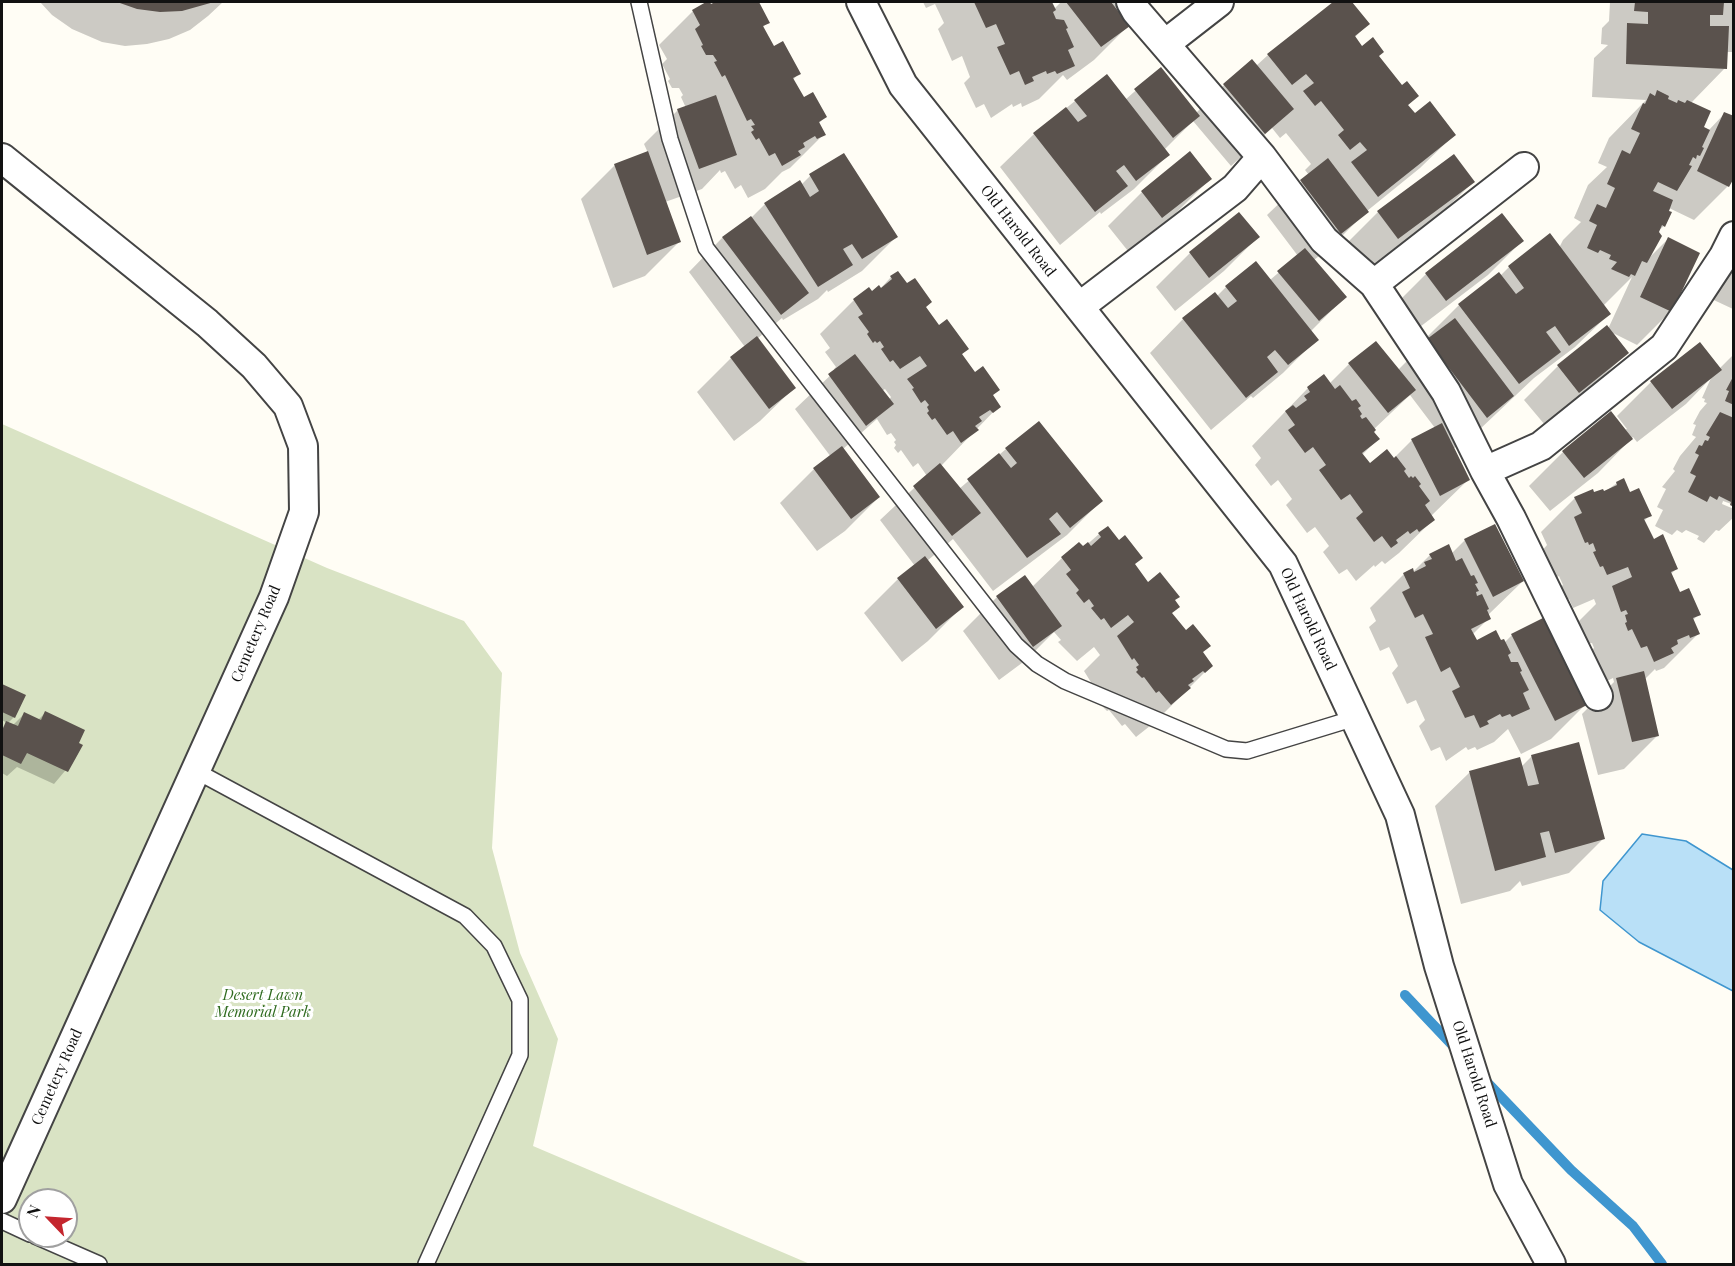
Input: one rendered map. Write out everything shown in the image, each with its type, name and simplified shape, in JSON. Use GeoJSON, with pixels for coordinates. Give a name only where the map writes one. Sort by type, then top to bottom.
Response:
{"type":"FeatureCollection","features":[{"type":"Feature","properties":{"kind":"street","name":"Old Harold Road"},"geometry":{"type":"LineString","coordinates":[[861,2],[903,86],[1283,564],[1400,815],[1439,966],[1508,1184],[1551,1264]]}},
{"type":"Feature","properties":{"kind":"street"},"geometry":{"type":"LineString","coordinates":[[1131,2],[1136,11],[1262,157],[1324,240],[1374,284],[1446,392],[1598,696]]}},
{"type":"Feature","properties":{"kind":"street"},"geometry":{"type":"LineString","coordinates":[[1165,44],[1219,2]]}},
{"type":"Feature","properties":{"kind":"street"},"geometry":{"type":"LineString","coordinates":[[1079,307],[1235,188],[1262,157]]}},
{"type":"Feature","properties":{"kind":"street","name":"Cemetery Road"},"geometry":{"type":"LineString","coordinates":[[2,158],[207,323],[254,366],[288,406],[303,446],[304,512],[274,597],[2,1199]]}},
{"type":"Feature","properties":{"kind":"street"},"geometry":{"type":"LineString","coordinates":[[1374,284],[1524,167]]}},
{"type":"Feature","properties":{"kind":"street"},"geometry":{"type":"LineString","coordinates":[[1485,471],[1541,446],[1664,347],[1724,256],[1734,236]]}},
{"type":"Feature","properties":{"kind":"lane"},"geometry":{"type":"LineString","coordinates":[[639,2],[670,140],[706,248],[1016,645],[1037,664],[1065,681],[1226,748],[1247,751],[1355,718]]}},
{"type":"Feature","properties":{"kind":"lane"},"geometry":{"type":"LineString","coordinates":[[196,771],[465,916],[495,946],[520,1000],[520,1055],[426,1264]]}},
{"type":"Feature","properties":{"kind":"lane"},"geometry":{"type":"LineString","coordinates":[[2,1221],[18,1228]]}},
{"type":"Feature","properties":{"kind":"lane"},"geometry":{"type":"LineString","coordinates":[[62,1248],[99,1264]]}},
{"type":"Feature","properties":{"kind":"green space","name":"Desert Lawn Memorial Park"},"geometry":{"type":"Polygon","coordinates":[[[2,424],[327,568],[464,621],[502,673],[492,848],[520,953],[558,1039],[533,1146],[810,1264],[2,1264],[2,424]]]}},
{"type":"Feature","properties":{"kind":"water"},"geometry":{"type":"Polygon","coordinates":[[[1642,834],[1686,841],[1733,870],[1733,991],[1639,942],[1600,910],[1603,881],[1642,834]]]}},
{"type":"Feature","properties":{"kind":"building"},"geometry":{"type":"Polygon","coordinates":[[[117,2],[214,2],[182,11],[160,12],[137,9],[117,2]]]}},
{"type":"Feature","properties":{"kind":"building"},"geometry":{"type":"Polygon","coordinates":[[[706,2],[711,4],[715,2],[759,2],[770,23],[763,26],[774,46],[783,41],[801,74],[793,78],[804,97],[813,92],[827,117],[819,122],[826,135],[817,139],[815,136],[803,143],[805,147],[798,151],[801,155],[782,166],[775,153],[769,156],[759,138],[756,140],[751,132],[754,130],[751,126],[755,125],[751,119],[747,121],[725,75],[722,77],[714,62],[717,61],[713,55],[706,55],[701,46],[703,45],[695,29],[700,25],[692,10],[706,2]]]}},
{"type":"Feature","properties":{"kind":"building"},"geometry":{"type":"Polygon","coordinates":[[[974,2],[1052,2],[1056,10],[1053,12],[1056,19],[1064,20],[1068,28],[1066,29],[1074,47],[1068,50],[1075,66],[1057,74],[1055,71],[1047,74],[1046,71],[1032,77],[1034,81],[1025,85],[1019,71],[1010,75],[997,47],[1005,44],[996,24],[986,28],[974,2]]]}},
{"type":"Feature","properties":{"kind":"building"},"geometry":{"type":"Polygon","coordinates":[[[1066,2],[1111,2],[1130,26],[1101,47],[1066,2]]]}},
{"type":"Feature","properties":{"kind":"building"},"geometry":{"type":"Polygon","coordinates":[[[1333,2],[1352,2],[1370,24],[1355,36],[1362,46],[1373,37],[1384,52],[1379,56],[1402,85],[1407,81],[1419,96],[1408,105],[1415,113],[1430,101],[1456,135],[1378,197],[1351,162],[1367,150],[1360,142],[1350,150],[1338,135],[1344,130],[1321,101],[1315,106],[1303,91],[1314,83],[1306,74],[1292,85],[1267,54],[1333,2]]]}},
{"type":"Feature","properties":{"kind":"building"},"geometry":{"type":"Polygon","coordinates":[[[1635,2],[1724,2],[1723,15],[1710,15],[1710,26],[1729,26],[1727,69],[1626,64],[1627,23],[1648,24],[1648,12],[1634,11],[1635,2]]]}},
{"type":"Feature","properties":{"kind":"building"},"geometry":{"type":"Polygon","coordinates":[[[1252,59],[1294,109],[1265,134],[1223,84],[1252,59]]]}},
{"type":"Feature","properties":{"kind":"building"},"geometry":{"type":"Polygon","coordinates":[[[1161,67],[1200,116],[1173,138],[1134,89],[1161,67]]]}},
{"type":"Feature","properties":{"kind":"building"},"geometry":{"type":"Polygon","coordinates":[[[1107,74],[1170,155],[1136,181],[1124,165],[1116,171],[1128,186],[1095,212],[1033,133],[1066,107],[1078,122],[1087,116],[1074,100],[1107,74]]]}},
{"type":"Feature","properties":{"kind":"building"},"geometry":{"type":"Polygon","coordinates":[[[1657,90],[1677,103],[1678,100],[1685,103],[1687,100],[1711,111],[1704,127],[1710,130],[1700,156],[1697,155],[1696,159],[1693,157],[1689,165],[1692,166],[1677,191],[1658,182],[1653,191],[1673,200],[1669,211],[1672,212],[1665,227],[1662,225],[1659,232],[1662,236],[1647,263],[1642,261],[1635,276],[1631,274],[1629,277],[1611,269],[1617,262],[1609,259],[1611,255],[1587,248],[1597,225],[1589,221],[1597,204],[1606,208],[1615,188],[1607,184],[1622,150],[1630,154],[1640,133],[1631,129],[1643,103],[1645,104],[1650,93],[1655,96],[1657,90]]]}},
{"type":"Feature","properties":{"kind":"building"},"geometry":{"type":"Polygon","coordinates":[[[716,95],[737,155],[699,169],[677,109],[716,95]]]}},
{"type":"Feature","properties":{"kind":"building"},"geometry":{"type":"Polygon","coordinates":[[[1724,112],[1734,116],[1734,178],[1729,187],[1697,171],[1724,112]]]}},
{"type":"Feature","properties":{"kind":"building"},"geometry":{"type":"Polygon","coordinates":[[[648,151],[681,242],[647,255],[614,164],[648,151]]]}},
{"type":"Feature","properties":{"kind":"building"},"geometry":{"type":"Polygon","coordinates":[[[1190,151],[1212,179],[1162,218],[1141,191],[1190,151]]]}},
{"type":"Feature","properties":{"kind":"building"},"geometry":{"type":"Polygon","coordinates":[[[844,153],[898,237],[862,259],[852,244],[843,249],[853,265],[818,287],[764,203],[800,180],[810,197],[819,191],[809,174],[844,153]]]}},
{"type":"Feature","properties":{"kind":"building"},"geometry":{"type":"Polygon","coordinates":[[[1454,154],[1475,182],[1398,239],[1377,211],[1454,154]]]}},
{"type":"Feature","properties":{"kind":"building"},"geometry":{"type":"Polygon","coordinates":[[[1328,158],[1369,212],[1341,234],[1300,180],[1328,158]]]}},
{"type":"Feature","properties":{"kind":"building"},"geometry":{"type":"Polygon","coordinates":[[[1239,212],[1260,237],[1209,278],[1189,252],[1239,212]]]}},
{"type":"Feature","properties":{"kind":"building"},"geometry":{"type":"Polygon","coordinates":[[[1502,213],[1524,241],[1446,301],[1425,273],[1502,213]]]}},
{"type":"Feature","properties":{"kind":"building"},"geometry":{"type":"Polygon","coordinates":[[[751,216],[809,293],[781,315],[722,237],[751,216]]]}},
{"type":"Feature","properties":{"kind":"building"},"geometry":{"type":"Polygon","coordinates":[[[1550,233],[1611,314],[1569,346],[1555,326],[1546,332],[1561,352],[1519,384],[1458,304],[1499,272],[1516,294],[1524,288],[1508,266],[1550,233]]]}},
{"type":"Feature","properties":{"kind":"building"},"geometry":{"type":"Polygon","coordinates":[[[1668,237],[1700,253],[1672,312],[1640,297],[1668,237]]]}},
{"type":"Feature","properties":{"kind":"building"},"geometry":{"type":"Polygon","coordinates":[[[1305,248],[1347,297],[1319,321],[1277,271],[1305,248]]]}},
{"type":"Feature","properties":{"kind":"building"},"geometry":{"type":"Polygon","coordinates":[[[1256,261],[1319,340],[1288,365],[1275,350],[1267,357],[1278,372],[1246,398],[1182,318],[1215,292],[1228,308],[1237,301],[1225,286],[1256,261]]]}},
{"type":"Feature","properties":{"kind":"building"},"geometry":{"type":"Polygon","coordinates":[[[898,271],[907,283],[915,278],[932,302],[926,307],[939,325],[947,319],[969,349],[962,354],[975,372],[983,366],[1000,390],[993,395],[1001,407],[993,413],[990,410],[979,417],[982,421],[975,426],[979,430],[961,443],[953,431],[947,435],[935,418],[932,420],[927,413],[929,405],[925,400],[921,403],[907,379],[927,366],[920,356],[900,369],[893,360],[890,362],[881,349],[884,347],[880,341],[873,343],[867,334],[869,332],[858,317],[863,314],[853,299],[869,287],[872,291],[879,285],[881,288],[892,279],[890,276],[898,271]]]}},
{"type":"Feature","properties":{"kind":"building"},"geometry":{"type":"Polygon","coordinates":[[[1455,318],[1514,396],[1487,418],[1427,339],[1455,318]]]}},
{"type":"Feature","properties":{"kind":"building"},"geometry":{"type":"Polygon","coordinates":[[[1607,325],[1629,353],[1579,393],[1557,365],[1607,325]]]}},
{"type":"Feature","properties":{"kind":"building"},"geometry":{"type":"Polygon","coordinates":[[[757,336],[796,388],[769,409],[730,357],[757,336]]]}},
{"type":"Feature","properties":{"kind":"building"},"geometry":{"type":"Polygon","coordinates":[[[1376,341],[1416,390],[1388,413],[1348,363],[1376,341]]]}},
{"type":"Feature","properties":{"kind":"building"},"geometry":{"type":"Polygon","coordinates":[[[1700,342],[1722,370],[1672,409],[1650,381],[1700,342]]]}},
{"type":"Feature","properties":{"kind":"building"},"geometry":{"type":"Polygon","coordinates":[[[855,354],[894,404],[866,426],[828,374],[855,354]]]}},
{"type":"Feature","properties":{"kind":"building"},"geometry":{"type":"Polygon","coordinates":[[[1324,374],[1335,389],[1340,385],[1352,401],[1356,399],[1361,406],[1358,408],[1362,414],[1360,416],[1362,419],[1366,417],[1376,430],[1374,432],[1380,439],[1362,453],[1370,463],[1387,449],[1406,469],[1404,471],[1409,478],[1415,476],[1430,501],[1425,505],[1435,520],[1419,532],[1417,529],[1410,534],[1408,531],[1396,540],[1398,543],[1391,548],[1382,536],[1374,542],[1356,518],[1363,512],[1350,494],[1341,500],[1319,470],[1326,465],[1313,447],[1305,453],[1288,430],[1295,425],[1285,411],[1293,405],[1296,408],[1307,400],[1304,396],[1310,392],[1307,387],[1324,374]]]}},
{"type":"Feature","properties":{"kind":"building"},"geometry":{"type":"Polygon","coordinates":[[[1734,375],[1734,405],[1725,401],[1729,391],[1726,390],[1734,375]]]}},
{"type":"Feature","properties":{"kind":"building"},"geometry":{"type":"Polygon","coordinates":[[[1611,411],[1633,439],[1584,478],[1562,451],[1611,411]]]}},
{"type":"Feature","properties":{"kind":"building"},"geometry":{"type":"Polygon","coordinates":[[[1720,412],[1734,418],[1734,507],[1730,505],[1731,502],[1719,496],[1717,500],[1710,496],[1707,502],[1688,492],[1696,476],[1690,473],[1699,455],[1695,453],[1699,445],[1702,446],[1705,440],[1708,441],[1710,437],[1706,435],[1720,412]]]}},
{"type":"Feature","properties":{"kind":"building"},"geometry":{"type":"Polygon","coordinates":[[[1039,421],[1103,501],[1070,528],[1057,512],[1049,519],[1061,534],[1027,558],[967,479],[999,453],[1011,468],[1017,463],[1005,448],[1039,421]]]}},
{"type":"Feature","properties":{"kind":"building"},"geometry":{"type":"Polygon","coordinates":[[[1442,423],[1470,480],[1440,496],[1411,439],[1442,423]]]}},
{"type":"Feature","properties":{"kind":"building"},"geometry":{"type":"Polygon","coordinates":[[[842,446],[880,497],[851,519],[813,468],[842,446]]]}},
{"type":"Feature","properties":{"kind":"building"},"geometry":{"type":"Polygon","coordinates":[[[940,463],[981,513],[952,536],[913,486],[940,463]]]}},
{"type":"Feature","properties":{"kind":"building"},"geometry":{"type":"Polygon","coordinates":[[[1624,478],[1630,492],[1639,488],[1652,516],[1644,519],[1654,539],[1663,534],[1678,569],[1671,572],[1680,592],[1689,588],[1701,615],[1693,618],[1700,634],[1690,638],[1689,635],[1677,640],[1678,644],[1671,648],[1674,653],[1654,662],[1647,646],[1641,648],[1632,629],[1628,631],[1625,615],[1628,614],[1626,610],[1621,612],[1612,586],[1632,577],[1628,567],[1607,575],[1603,566],[1600,567],[1593,552],[1596,551],[1593,543],[1589,545],[1588,542],[1585,543],[1574,517],[1582,513],[1574,497],[1593,489],[1594,492],[1603,489],[1604,491],[1617,485],[1616,482],[1624,478]]]}},
{"type":"Feature","properties":{"kind":"building"},"geometry":{"type":"Polygon","coordinates":[[[1495,524],[1524,581],[1493,597],[1464,539],[1495,524]]]}},
{"type":"Feature","properties":{"kind":"building"},"geometry":{"type":"Polygon","coordinates":[[[1108,526],[1119,540],[1125,535],[1143,558],[1135,564],[1148,582],[1160,572],[1180,597],[1175,600],[1180,607],[1172,613],[1186,630],[1193,624],[1211,646],[1203,652],[1213,666],[1192,679],[1194,681],[1188,685],[1191,688],[1171,705],[1159,691],[1156,693],[1144,677],[1142,678],[1136,672],[1138,670],[1136,667],[1139,665],[1134,658],[1132,660],[1117,636],[1134,622],[1128,615],[1111,628],[1104,618],[1101,620],[1091,608],[1094,606],[1089,599],[1084,603],[1076,593],[1079,590],[1066,574],[1071,570],[1061,557],[1079,542],[1083,546],[1088,542],[1091,546],[1101,537],[1098,533],[1108,526]]]}},
{"type":"Feature","properties":{"kind":"building"},"geometry":{"type":"Polygon","coordinates":[[[1449,544],[1456,561],[1462,558],[1471,576],[1474,575],[1478,583],[1475,584],[1479,591],[1476,592],[1477,596],[1482,594],[1489,609],[1487,610],[1491,619],[1471,629],[1477,640],[1496,630],[1511,653],[1508,655],[1511,662],[1518,662],[1529,690],[1523,693],[1530,709],[1512,717],[1510,714],[1502,717],[1500,714],[1487,721],[1489,724],[1480,728],[1474,715],[1465,718],[1452,691],[1460,687],[1450,667],[1441,672],[1425,637],[1433,634],[1423,614],[1415,618],[1402,592],[1410,588],[1403,573],[1413,568],[1414,572],[1426,566],[1424,562],[1432,559],[1429,554],[1449,544]]]}},
{"type":"Feature","properties":{"kind":"building"},"geometry":{"type":"Polygon","coordinates":[[[925,556],[964,607],[936,629],[897,578],[925,556]]]}},
{"type":"Feature","properties":{"kind":"building"},"geometry":{"type":"Polygon","coordinates":[[[1025,575],[1062,626],[1033,647],[996,596],[1025,575]]]}},
{"type":"Feature","properties":{"kind":"building"},"geometry":{"type":"Polygon","coordinates":[[[1543,618],[1587,705],[1555,721],[1511,634],[1543,618]]]}},
{"type":"Feature","properties":{"kind":"building"},"geometry":{"type":"Polygon","coordinates":[[[1644,671],[1659,736],[1632,742],[1616,678],[1644,671]]]}},
{"type":"Feature","properties":{"kind":"building"},"geometry":{"type":"Polygon","coordinates":[[[2,684],[26,695],[15,718],[2,712],[2,684]]]}},
{"type":"Feature","properties":{"kind":"building"},"geometry":{"type":"Polygon","coordinates":[[[45,711],[85,730],[79,743],[83,745],[68,772],[27,753],[21,764],[2,755],[2,731],[6,721],[18,726],[24,712],[41,720],[45,711]]]}},
{"type":"Feature","properties":{"kind":"building"},"geometry":{"type":"Polygon","coordinates":[[[1579,742],[1605,839],[1555,853],[1549,831],[1540,833],[1546,857],[1495,871],[1469,771],[1520,757],[1528,786],[1539,784],[1531,755],[1579,742]]]}},
{"type":"Feature","properties":{"kind":"waterway"},"geometry":{"type":"LineString","coordinates":[[1405,995],[1457,1050]]}},
{"type":"Feature","properties":{"kind":"waterway"},"geometry":{"type":"LineString","coordinates":[[1482,1077],[1571,1170],[1633,1226],[1662,1264]]}}]}
